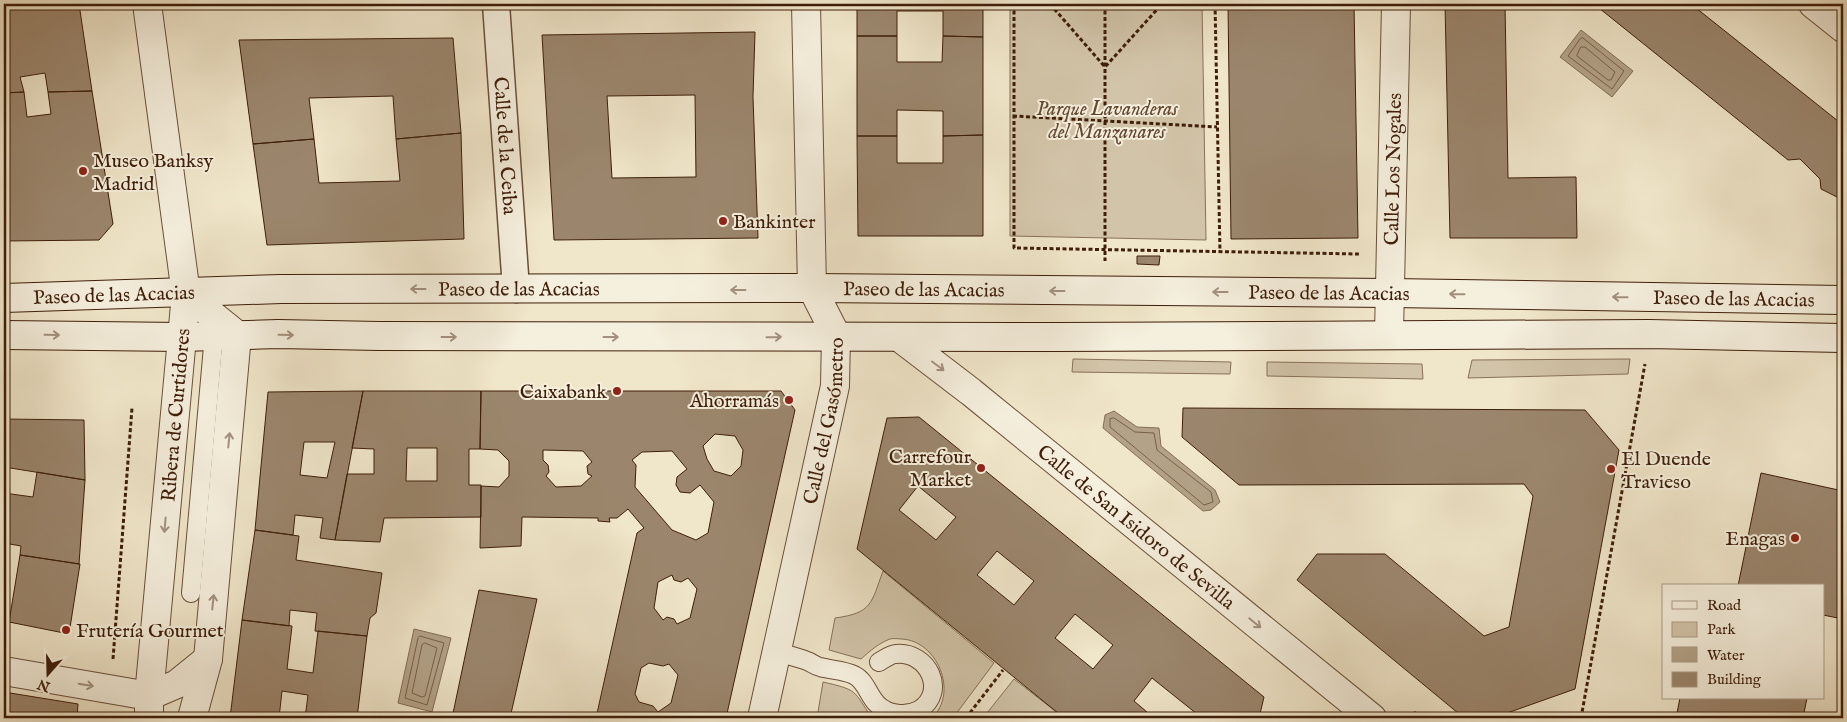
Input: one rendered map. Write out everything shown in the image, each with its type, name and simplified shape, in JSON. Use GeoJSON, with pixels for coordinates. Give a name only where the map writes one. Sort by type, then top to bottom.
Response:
{"type":"FeatureCollection","features":[{"type":"Feature","properties":{"kind":"main road"},"geometry":{"type":"LineString","coordinates":[[147,4],[186,294]]}},
{"type":"Feature","properties":{"kind":"main road","name":"Calle del Gasómetro"},"geometry":{"type":"LineString","coordinates":[[762,718],[835,386],[836,335],[812,288],[806,4]]}},
{"type":"Feature","properties":{"kind":"main road","name":"Calle Los Nogales"},"geometry":{"type":"LineString","coordinates":[[1390,334],[1396,4]]}},
{"type":"Feature","properties":{"kind":"main road"},"geometry":{"type":"LineString","coordinates":[[1813,4],[1843,28]]}},
{"type":"Feature","properties":{"kind":"main road","name":"Paseo de las Acacias"},"geometry":{"type":"LineString","coordinates":[[4,298],[186,294],[281,289],[812,288],[1391,293],[1843,300]]}},
{"type":"Feature","properties":{"kind":"main road","name":"Ribera de Curtidores"},"geometry":{"type":"LineString","coordinates":[[186,294],[226,335]]}},
{"type":"Feature","properties":{"kind":"main road","name":"Ribera de Curtidores"},"geometry":{"type":"LineString","coordinates":[[149,707],[186,294]]}},
{"type":"Feature","properties":{"kind":"main road","name":"Paseo de las Acacias"},"geometry":{"type":"LineString","coordinates":[[4,334],[182,337],[226,335],[836,335],[899,337],[1650,334],[1843,338]]}},
{"type":"Feature","properties":{"kind":"main road"},"geometry":{"type":"LineString","coordinates":[[192,718],[208,659],[226,335]]}},
{"type":"Feature","properties":{"kind":"main road","name":"Calle de San Isidoro de Sevilla"},"geometry":{"type":"LineString","coordinates":[[899,337],[971,392],[1372,718]]}},
{"type":"Feature","properties":{"kind":"main road"},"geometry":{"type":"LineString","coordinates":[[4,671],[149,707],[208,659]]}},
{"type":"Feature","properties":{"kind":"street","name":"Calle de la Ceiba"},"geometry":{"type":"LineString","coordinates":[[496,4],[516,290]]}},
{"type":"Feature","properties":{"kind":"lane"},"geometry":{"type":"LineString","coordinates":[[191,593],[226,335]]}},
{"type":"Feature","properties":{"kind":"lane"},"geometry":{"type":"LineString","coordinates":[[777,652],[808,661],[818,666],[854,675],[867,688],[877,704],[890,713],[906,714],[920,709],[931,696],[933,679],[925,664],[911,654],[894,654],[879,662]]}},
{"type":"Feature","properties":{"kind":"path"},"geometry":{"type":"LineString","coordinates":[[1014,4],[1014,248],[1363,254]]}},
{"type":"Feature","properties":{"kind":"path"},"geometry":{"type":"LineString","coordinates":[[1050,4],[1105,67]]}},
{"type":"Feature","properties":{"kind":"path"},"geometry":{"type":"LineString","coordinates":[[1105,4],[1105,291]]}},
{"type":"Feature","properties":{"kind":"path"},"geometry":{"type":"LineString","coordinates":[[1105,67],[1162,4]]}},
{"type":"Feature","properties":{"kind":"path"},"geometry":{"type":"LineString","coordinates":[[1214,4],[1220,253]]}},
{"type":"Feature","properties":{"kind":"path"},"geometry":{"type":"LineString","coordinates":[[1014,116],[1217,126]]}},
{"type":"Feature","properties":{"kind":"path"},"geometry":{"type":"LineString","coordinates":[[1581,718],[1650,334]]}},
{"type":"Feature","properties":{"kind":"path"},"geometry":{"type":"LineString","coordinates":[[112,664],[132,408]]}},
{"type":"Feature","properties":{"kind":"path"},"geometry":{"type":"LineString","coordinates":[[966,718],[1004,670]]}},
{"type":"Feature","properties":{"kind":"path"},"geometry":{"type":"LineString","coordinates":[[1411,718],[1416,712]]}},
{"type":"Feature","properties":{"kind":"green space","name":"Parque Lavanderas del Manzanares"},"geometry":{"type":"Polygon","coordinates":[[[1010,4],[1202,4],[1206,240],[1010,236],[1010,4]]]}},
{"type":"Feature","properties":{"kind":"green space"},"geometry":{"type":"Polygon","coordinates":[[[1073,359],[1231,362],[1230,374],[1072,372],[1073,359]]]}},
{"type":"Feature","properties":{"kind":"green space"},"geometry":{"type":"Polygon","coordinates":[[[1630,359],[1628,374],[1468,378],[1472,360],[1630,359]]]}},
{"type":"Feature","properties":{"kind":"green space"},"geometry":{"type":"Polygon","coordinates":[[[1267,362],[1422,364],[1423,379],[1267,376],[1267,362]]]}},
{"type":"Feature","properties":{"kind":"green space"},"geometry":{"type":"Polygon","coordinates":[[[883,571],[994,663],[953,718],[932,718],[940,707],[944,695],[944,682],[934,658],[914,642],[890,639],[878,645],[861,659],[829,650],[835,618],[863,610],[876,592],[883,571]]]}},
{"type":"Feature","properties":{"kind":"green space"},"geometry":{"type":"Polygon","coordinates":[[[1014,679],[1059,714],[1056,718],[983,718],[1014,679]]]}},
{"type":"Feature","properties":{"kind":"green space"},"geometry":{"type":"Polygon","coordinates":[[[823,682],[854,692],[872,718],[817,718],[823,682]]]}},
{"type":"Feature","properties":{"kind":"water"},"geometry":{"type":"Polygon","coordinates":[[[1581,30],[1633,71],[1612,97],[1560,57],[1581,30]]]}},
{"type":"Feature","properties":{"kind":"water"},"geometry":{"type":"Polygon","coordinates":[[[1114,411],[1137,427],[1159,428],[1161,446],[1215,490],[1220,502],[1211,510],[1203,511],[1103,428],[1105,415],[1114,411]]]}},
{"type":"Feature","properties":{"kind":"water"},"geometry":{"type":"Polygon","coordinates":[[[414,629],[451,638],[432,712],[398,703],[414,629]]]}},
{"type":"Feature","properties":{"kind":"building"},"geometry":{"type":"Polygon","coordinates":[[[4,4],[79,4],[92,91],[48,92],[45,73],[20,77],[24,92],[4,93],[4,4]]]}},
{"type":"Feature","properties":{"kind":"building"},"geometry":{"type":"Polygon","coordinates":[[[857,4],[983,4],[983,37],[943,36],[943,11],[897,11],[897,36],[857,36],[857,4]]]}},
{"type":"Feature","properties":{"kind":"building"},"geometry":{"type":"Polygon","coordinates":[[[1228,4],[1354,4],[1358,238],[1231,239],[1228,4]]]}},
{"type":"Feature","properties":{"kind":"building"},"geometry":{"type":"Polygon","coordinates":[[[1445,4],[1505,4],[1508,178],[1576,177],[1577,238],[1450,238],[1445,4]]]}},
{"type":"Feature","properties":{"kind":"building"},"geometry":{"type":"Polygon","coordinates":[[[1594,4],[1691,4],[1843,125],[1843,200],[1821,189],[1820,179],[1800,159],[1788,160],[1594,4]]]}},
{"type":"Feature","properties":{"kind":"building"},"geometry":{"type":"Polygon","coordinates":[[[755,32],[753,97],[758,238],[554,240],[542,35],[755,32]],[[695,95],[607,96],[612,178],[696,177],[695,95]]]}},
{"type":"Feature","properties":{"kind":"building"},"geometry":{"type":"Polygon","coordinates":[[[857,36],[897,36],[897,62],[942,62],[943,36],[983,37],[983,135],[943,136],[943,111],[897,110],[897,136],[857,136],[857,36]]]}},
{"type":"Feature","properties":{"kind":"building"},"geometry":{"type":"Polygon","coordinates":[[[453,38],[461,133],[396,139],[393,96],[309,98],[314,139],[253,144],[239,40],[453,38]]]}},
{"type":"Feature","properties":{"kind":"building"},"geometry":{"type":"Polygon","coordinates":[[[92,91],[113,224],[99,240],[4,241],[4,93],[24,92],[27,117],[51,114],[48,92],[92,91]]]}},
{"type":"Feature","properties":{"kind":"building"},"geometry":{"type":"Polygon","coordinates":[[[461,133],[464,239],[267,245],[253,144],[314,139],[319,183],[400,181],[396,139],[461,133]]]}},
{"type":"Feature","properties":{"kind":"building"},"geometry":{"type":"Polygon","coordinates":[[[983,135],[983,236],[858,236],[857,136],[897,136],[897,163],[943,163],[943,136],[983,135]]]}},
{"type":"Feature","properties":{"kind":"building"},"geometry":{"type":"Polygon","coordinates":[[[1137,256],[1160,256],[1159,265],[1137,264],[1137,256]]]}},
{"type":"Feature","properties":{"kind":"building"},"geometry":{"type":"Polygon","coordinates":[[[363,391],[481,391],[480,449],[469,449],[469,485],[481,485],[481,517],[384,518],[380,542],[335,540],[347,474],[374,474],[374,449],[352,448],[363,391]],[[407,448],[406,481],[437,481],[437,448],[407,448]]]}},
{"type":"Feature","properties":{"kind":"building"},"geometry":{"type":"Polygon","coordinates":[[[363,391],[335,540],[320,538],[323,518],[295,515],[293,535],[255,530],[268,392],[363,391]],[[304,442],[300,475],[327,478],[335,442],[304,442]]]}},
{"type":"Feature","properties":{"kind":"building"},"geometry":{"type":"Polygon","coordinates":[[[481,391],[781,391],[795,410],[726,718],[596,718],[637,533],[644,528],[628,509],[617,518],[609,518],[610,522],[598,521],[598,518],[522,517],[521,546],[480,548],[481,486],[499,487],[509,476],[509,461],[498,450],[480,449],[481,391]],[[715,434],[703,446],[707,459],[714,471],[731,476],[741,466],[743,450],[735,436],[715,434]],[[543,450],[543,460],[548,465],[549,472],[546,476],[556,487],[581,486],[592,476],[588,474],[587,466],[592,462],[583,451],[543,450]],[[672,451],[642,452],[632,460],[636,465],[635,487],[672,530],[696,540],[708,533],[714,502],[700,485],[690,493],[680,492],[676,485],[677,477],[687,469],[672,451]],[[672,575],[658,582],[654,608],[663,620],[667,617],[674,619],[677,624],[690,618],[697,589],[688,578],[681,582],[674,580],[672,575]],[[649,663],[641,668],[635,694],[639,702],[653,706],[658,712],[671,703],[678,675],[669,664],[663,666],[649,663]]]}},
{"type":"Feature","properties":{"kind":"building"},"geometry":{"type":"Polygon","coordinates":[[[1183,408],[1585,410],[1619,450],[1575,689],[1493,718],[1464,718],[1297,580],[1317,554],[1385,554],[1484,636],[1509,627],[1533,496],[1524,484],[1239,485],[1182,437],[1183,408]]]}},
{"type":"Feature","properties":{"kind":"building"},"geometry":{"type":"Polygon","coordinates":[[[919,417],[1264,697],[1259,718],[1202,718],[1152,678],[1134,701],[1154,718],[1064,718],[857,549],[887,418],[919,417]],[[918,486],[899,510],[936,540],[956,517],[918,486]],[[997,551],[977,575],[1014,605],[1034,581],[997,551]],[[1075,614],[1055,638],[1093,669],[1113,645],[1075,614]]]}},
{"type":"Feature","properties":{"kind":"building"},"geometry":{"type":"Polygon","coordinates":[[[4,419],[84,420],[85,480],[4,467],[4,419]]]}},
{"type":"Feature","properties":{"kind":"building"},"geometry":{"type":"Polygon","coordinates":[[[37,472],[85,480],[79,564],[20,555],[21,546],[4,543],[4,493],[33,497],[37,472]]]}},
{"type":"Feature","properties":{"kind":"building","name":"Enagas"},"geometry":{"type":"Polygon","coordinates":[[[1761,473],[1843,491],[1843,619],[1824,615],[1824,584],[1738,584],[1761,473]]]}},
{"type":"Feature","properties":{"kind":"building"},"geometry":{"type":"Polygon","coordinates":[[[255,530],[299,536],[296,560],[382,573],[376,613],[370,618],[367,636],[315,631],[317,613],[290,610],[289,626],[242,620],[255,530]]]}},
{"type":"Feature","properties":{"kind":"building"},"geometry":{"type":"Polygon","coordinates":[[[20,555],[80,564],[69,634],[9,622],[20,555]]]}},
{"type":"Feature","properties":{"kind":"building"},"geometry":{"type":"Polygon","coordinates":[[[479,590],[537,599],[510,718],[452,718],[479,590]]]}},
{"type":"Feature","properties":{"kind":"building"},"geometry":{"type":"Polygon","coordinates":[[[242,620],[292,626],[287,669],[313,673],[318,631],[367,636],[357,718],[305,718],[308,695],[282,691],[279,718],[230,718],[242,620]]]}},
{"type":"Feature","properties":{"kind":"building"},"geometry":{"type":"Polygon","coordinates":[[[4,692],[78,704],[77,718],[4,718],[4,692]]]}},
{"type":"Feature","properties":{"kind":"building"},"geometry":{"type":"Polygon","coordinates":[[[1680,700],[1807,700],[1803,718],[1676,718],[1680,700]]]}},
{"type":"Feature","properties":{"kind":"place","name":"Museo Banksy Madrid"},"geometry":{"type":"Point","coordinates":[83,171]}},
{"type":"Feature","properties":{"kind":"place","name":"Bankinter"},"geometry":{"type":"Point","coordinates":[723,221]}},
{"type":"Feature","properties":{"kind":"place","name":"Caixabank"},"geometry":{"type":"Point","coordinates":[617,391]}},
{"type":"Feature","properties":{"kind":"place","name":"Ahorramás"},"geometry":{"type":"Point","coordinates":[789,400]}},
{"type":"Feature","properties":{"kind":"place","name":"Carrefour Market"},"geometry":{"type":"Point","coordinates":[981,468]}},
{"type":"Feature","properties":{"kind":"place","name":"El Duende Travieso"},"geometry":{"type":"Point","coordinates":[1611,469]}},
{"type":"Feature","properties":{"kind":"place","name":"Enagas"},"geometry":{"type":"Point","coordinates":[1795,538]}},
{"type":"Feature","properties":{"kind":"place","name":"Frutería Gourmet"},"geometry":{"type":"Point","coordinates":[66,630]}}]}
